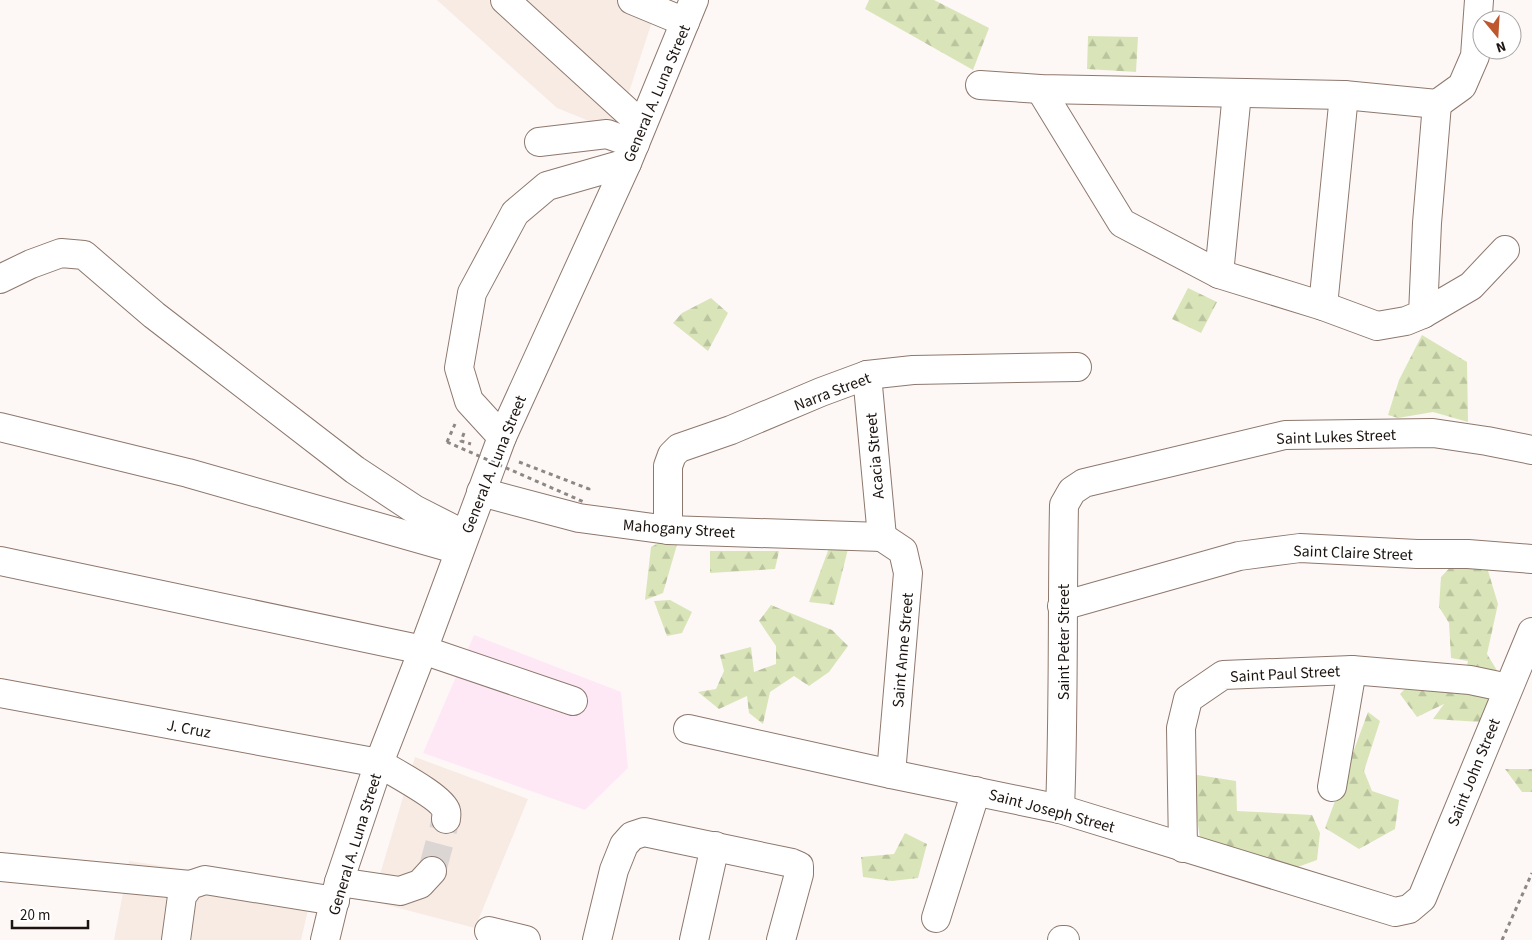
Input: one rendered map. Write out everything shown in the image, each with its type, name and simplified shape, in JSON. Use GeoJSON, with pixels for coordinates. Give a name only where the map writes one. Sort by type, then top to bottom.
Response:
{"type":"FeatureCollection","features":[{"type":"Feature","properties":{"kind":"street"},"geometry":{"type":"LineString","coordinates":[[505,0],[634,144]]}},
{"type":"Feature","properties":{"kind":"street"},"geometry":{"type":"LineString","coordinates":[[632,0],[689,11]]}},
{"type":"Feature","properties":{"kind":"street"},"geometry":{"type":"LineString","coordinates":[[980,85],[1040,89],[1344,95],[1437,104],[1462,86],[1475,56],[1479,0]]}},
{"type":"Feature","properties":{"kind":"street","name":"General A. Luna Street"},"geometry":{"type":"LineString","coordinates":[[325,940],[337,892],[379,763],[423,650],[498,445],[634,144],[689,11]]}},
{"type":"Feature","properties":{"kind":"street"},"geometry":{"type":"LineString","coordinates":[[1040,89],[1122,222],[1219,274],[1323,306],[1376,326],[1406,321],[1423,314],[1471,286],[1506,250]]}},
{"type":"Feature","properties":{"kind":"street"},"geometry":{"type":"LineString","coordinates":[[1219,274],[1237,94]]}},
{"type":"Feature","properties":{"kind":"street"},"geometry":{"type":"LineString","coordinates":[[1323,306],[1344,95]]}},
{"type":"Feature","properties":{"kind":"street"},"geometry":{"type":"LineString","coordinates":[[1423,314],[1427,223],[1437,104]]}},
{"type":"Feature","properties":{"kind":"street"},"geometry":{"type":"LineString","coordinates":[[539,142],[608,134],[634,144]]}},
{"type":"Feature","properties":{"kind":"street"},"geometry":{"type":"LineString","coordinates":[[498,445],[470,401],[459,368],[472,293],[515,213],[547,186],[634,144]]}},
{"type":"Feature","properties":{"kind":"street"},"geometry":{"type":"LineString","coordinates":[[0,279],[31,264],[61,253],[84,256],[154,315],[354,470],[462,543]]}},
{"type":"Feature","properties":{"kind":"street","name":"Narra Street"},"geometry":{"type":"LineString","coordinates":[[668,530],[668,466],[672,455],[679,448],[732,430],[821,392],[867,375],[914,370],[1077,367]]}},
{"type":"Feature","properties":{"kind":"street","name":"Acacia Street"},"geometry":{"type":"LineString","coordinates":[[867,375],[882,538]]}},
{"type":"Feature","properties":{"kind":"street"},"geometry":{"type":"LineString","coordinates":[[0,427],[462,543]]}},
{"type":"Feature","properties":{"kind":"street","name":"Saint Lukes Street"},"geometry":{"type":"LineString","coordinates":[[1084,483],[1285,435],[1433,433],[1532,450]]}},
{"type":"Feature","properties":{"kind":"street","name":"Saint Peter Street"},"geometry":{"type":"LineString","coordinates":[[1060,810],[1063,744],[1062,606],[1064,505],[1072,491],[1084,483]]}},
{"type":"Feature","properties":{"kind":"street","name":"Mahogany Street"},"geometry":{"type":"LineString","coordinates":[[481,492],[579,518],[668,530],[882,538]]}},
{"type":"Feature","properties":{"kind":"street","name":"Saint Anne Street"},"geometry":{"type":"LineString","coordinates":[[882,538],[903,551],[908,573],[891,774]]}},
{"type":"Feature","properties":{"kind":"street","name":"Saint Claire Street"},"geometry":{"type":"LineString","coordinates":[[1062,606],[1238,556],[1300,548],[1417,554],[1468,554],[1532,559]]}},
{"type":"Feature","properties":{"kind":"street"},"geometry":{"type":"LineString","coordinates":[[0,561],[423,650],[573,701]]}},
{"type":"Feature","properties":{"kind":"street","name":"Saint John Street"},"geometry":{"type":"LineString","coordinates":[[1409,909],[1422,898],[1532,632]]}},
{"type":"Feature","properties":{"kind":"street"},"geometry":{"type":"LineString","coordinates":[[1332,787],[1352,670]]}},
{"type":"Feature","properties":{"kind":"street","name":"Saint Paul Street"},"geometry":{"type":"LineString","coordinates":[[1184,848],[1182,728],[1188,699],[1223,675],[1352,670],[1470,680],[1508,688]]}},
{"type":"Feature","properties":{"kind":"street","name":"J. Cruz"},"geometry":{"type":"LineString","coordinates":[[0,693],[379,763]]}},
{"type":"Feature","properties":{"kind":"street","name":"Saint Joseph Street"},"geometry":{"type":"LineString","coordinates":[[688,729],[1060,810],[1395,912],[1409,909]]}},
{"type":"Feature","properties":{"kind":"street"},"geometry":{"type":"LineString","coordinates":[[379,763],[429,793],[441,803],[446,811],[446,819]]}},
{"type":"Feature","properties":{"kind":"street"},"geometry":{"type":"LineString","coordinates":[[936,918],[976,791]]}},
{"type":"Feature","properties":{"kind":"street"},"geometry":{"type":"LineString","coordinates":[[597,940],[614,870],[624,845],[632,836],[644,832],[715,846],[799,866],[800,874],[781,940]]}},
{"type":"Feature","properties":{"kind":"street"},"geometry":{"type":"LineString","coordinates":[[694,940],[715,846]]}},
{"type":"Feature","properties":{"kind":"street"},"geometry":{"type":"LineString","coordinates":[[0,868],[190,885],[205,880],[337,892],[400,890],[420,884],[432,871]]}},
{"type":"Feature","properties":{"kind":"street"},"geometry":{"type":"LineString","coordinates":[[176,940],[182,896],[190,885]]}},
{"type":"Feature","properties":{"kind":"street"},"geometry":{"type":"LineString","coordinates":[[489,932],[526,940]]}},
{"type":"Feature","properties":{"kind":"path"},"geometry":{"type":"LineString","coordinates":[[447,442],[584,502]]}},
{"type":"Feature","properties":{"kind":"path"},"geometry":{"type":"LineString","coordinates":[[498,445],[570,481]]}},
{"type":"Feature","properties":{"kind":"path"},"geometry":{"type":"LineString","coordinates":[[1502,940],[1532,873]]}},
{"type":"Feature","properties":{"kind":"shaded area"},"geometry":{"type":"Polygon","coordinates":[[[437,0],[659,0],[616,132],[557,108],[437,0]]]}},
{"type":"Feature","properties":{"kind":"shaded area"},"geometry":{"type":"Polygon","coordinates":[[[474,635],[621,692],[628,768],[585,810],[423,753],[474,635]]]}},
{"type":"Feature","properties":{"kind":"shaded area"},"geometry":{"type":"Polygon","coordinates":[[[415,757],[528,799],[475,928],[372,901],[415,757]]]}},
{"type":"Feature","properties":{"kind":"shaded area"},"geometry":{"type":"Polygon","coordinates":[[[129,861],[313,888],[301,940],[114,940],[129,861]]]}},
{"type":"Feature","properties":{"kind":"green space"},"geometry":{"type":"Polygon","coordinates":[[[869,0],[934,0],[989,28],[973,70],[865,9],[869,0]]]}},
{"type":"Feature","properties":{"kind":"green space"},"geometry":{"type":"Polygon","coordinates":[[[1088,36],[1138,37],[1136,72],[1087,69],[1088,36]]]}},
{"type":"Feature","properties":{"kind":"green space"},"geometry":{"type":"Polygon","coordinates":[[[1188,288],[1217,302],[1201,333],[1172,319],[1188,288]]]}},
{"type":"Feature","properties":{"kind":"green space"},"geometry":{"type":"Polygon","coordinates":[[[711,298],[728,313],[708,351],[673,323],[682,313],[711,298]]]}},
{"type":"Feature","properties":{"kind":"green space"},"geometry":{"type":"Polygon","coordinates":[[[1422,335],[1467,362],[1468,422],[1433,412],[1398,418],[1388,415],[1399,380],[1422,335]]]}},
{"type":"Feature","properties":{"kind":"green space"},"geometry":{"type":"Polygon","coordinates":[[[681,531],[663,593],[645,600],[651,547],[681,531]]]}},
{"type":"Feature","properties":{"kind":"green space"},"geometry":{"type":"Polygon","coordinates":[[[835,532],[851,537],[834,605],[809,602],[835,532]]]}},
{"type":"Feature","properties":{"kind":"green space"},"geometry":{"type":"Polygon","coordinates":[[[710,551],[779,551],[775,569],[710,573],[710,551]]]}},
{"type":"Feature","properties":{"kind":"green space"},"geometry":{"type":"Polygon","coordinates":[[[1462,555],[1486,564],[1498,604],[1487,654],[1504,682],[1515,694],[1514,715],[1496,723],[1433,719],[1444,704],[1417,717],[1400,694],[1420,674],[1465,674],[1468,661],[1451,658],[1449,623],[1439,607],[1441,577],[1462,555]]]}},
{"type":"Feature","properties":{"kind":"green space"},"geometry":{"type":"Polygon","coordinates":[[[670,600],[692,612],[682,633],[667,636],[654,601],[670,600]]]}},
{"type":"Feature","properties":{"kind":"green space"},"geometry":{"type":"Polygon","coordinates":[[[771,605],[832,630],[848,646],[829,672],[809,686],[794,676],[770,692],[763,724],[749,713],[747,696],[719,709],[698,692],[716,689],[724,671],[720,655],[751,647],[754,672],[776,664],[776,646],[759,621],[771,605]]]}},
{"type":"Feature","properties":{"kind":"green space"},"geometry":{"type":"Polygon","coordinates":[[[1368,712],[1380,721],[1364,771],[1372,791],[1399,800],[1395,829],[1359,849],[1325,828],[1368,712]]]}},
{"type":"Feature","properties":{"kind":"green space"},"geometry":{"type":"Polygon","coordinates":[[[1505,769],[1532,769],[1532,792],[1522,792],[1505,769]]]}},
{"type":"Feature","properties":{"kind":"green space"},"geometry":{"type":"Polygon","coordinates":[[[1191,774],[1236,781],[1237,811],[1312,815],[1320,833],[1317,860],[1284,872],[1201,846],[1191,774]]]}},
{"type":"Feature","properties":{"kind":"green space"},"geometry":{"type":"Polygon","coordinates":[[[905,833],[927,844],[918,878],[892,881],[863,877],[861,857],[894,854],[905,833]]]}},
{"type":"Feature","properties":{"kind":"tunnel"},"geometry":{"type":"LineString","coordinates":[[432,871],[446,819]]}}]}
